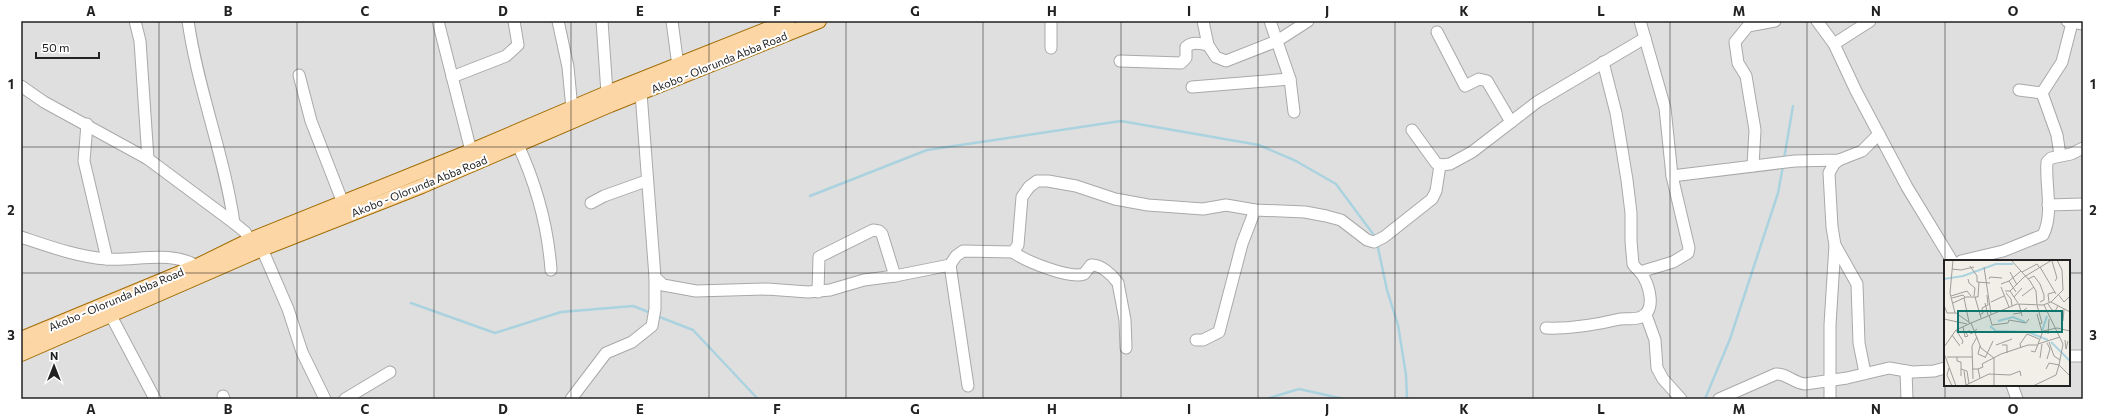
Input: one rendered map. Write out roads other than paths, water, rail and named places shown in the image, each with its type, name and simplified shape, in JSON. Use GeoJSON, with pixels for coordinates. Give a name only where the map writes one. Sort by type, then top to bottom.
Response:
{"type":"FeatureCollection","features":[{"type":"Feature","properties":{"kind":"main road","name":"Akobo - Olorunda Abba Road"},"geometry":{"type":"LineString","coordinates":[[21,340],[197,266],[250,240],[471,151],[607,93],[788,21]]}},
{"type":"Feature","properties":{"kind":"main road","name":"Akobo - Olorunda Abba Road"},"geometry":{"type":"LineString","coordinates":[[21,354],[262,249],[422,186],[641,93],[819,21]]}},
{"type":"Feature","properties":{"kind":"main road"},"geometry":{"type":"LineString","coordinates":[[416,173],[422,186]]}},
{"type":"Feature","properties":{"kind":"street"},"geometry":{"type":"LineString","coordinates":[[135,21],[140,41],[148,159]]}},
{"type":"Feature","properties":{"kind":"street"},"geometry":{"type":"LineString","coordinates":[[188,21],[204,102],[226,175],[234,222]]}},
{"type":"Feature","properties":{"kind":"street"},"geometry":{"type":"LineString","coordinates":[[438,21],[471,151]]}},
{"type":"Feature","properties":{"kind":"street"},"geometry":{"type":"LineString","coordinates":[[452,77],[506,56],[518,45],[514,21]]}},
{"type":"Feature","properties":{"kind":"street"},"geometry":{"type":"LineString","coordinates":[[558,21],[568,67],[572,109]]}},
{"type":"Feature","properties":{"kind":"street"},"geometry":{"type":"LineString","coordinates":[[602,21],[607,93]]}},
{"type":"Feature","properties":{"kind":"street"},"geometry":{"type":"LineString","coordinates":[[672,21],[678,66]]}},
{"type":"Feature","properties":{"kind":"street"},"geometry":{"type":"LineString","coordinates":[[1051,21],[1051,48]]}},
{"type":"Feature","properties":{"kind":"street"},"geometry":{"type":"LineString","coordinates":[[1203,21],[1208,44],[1216,57],[1226,61],[1278,41],[1308,21]]}},
{"type":"Feature","properties":{"kind":"street"},"geometry":{"type":"LineString","coordinates":[[1270,21],[1290,79],[1294,112]]}},
{"type":"Feature","properties":{"kind":"street"},"geometry":{"type":"LineString","coordinates":[[1640,21],[1664,108],[1672,176],[1689,248],[1688,253],[1673,262],[1640,272]]}},
{"type":"Feature","properties":{"kind":"street"},"geometry":{"type":"LineString","coordinates":[[1753,166],[1755,130],[1746,76],[1738,63],[1735,42],[1746,24],[1775,21]]}},
{"type":"Feature","properties":{"kind":"street"},"geometry":{"type":"LineString","coordinates":[[1817,21],[1834,44],[1907,187],[1951,260]]}},
{"type":"Feature","properties":{"kind":"street"},"geometry":{"type":"LineString","coordinates":[[1834,44],[1870,21]]}},
{"type":"Feature","properties":{"kind":"street"},"geometry":{"type":"LineString","coordinates":[[2042,93],[2062,62],[2074,23]]}},
{"type":"Feature","properties":{"kind":"street"},"geometry":{"type":"LineString","coordinates":[[1437,32],[1464,86],[1479,79],[1487,81],[1511,122]]}},
{"type":"Feature","properties":{"kind":"street"},"geometry":{"type":"LineString","coordinates":[[1412,130],[1436,163],[1440,165],[1450,164],[1472,152],[1537,102],[1644,38]]}},
{"type":"Feature","properties":{"kind":"street"},"geometry":{"type":"LineString","coordinates":[[1120,61],[1181,63],[1186,58],[1185,50],[1188,45],[1208,44]]}},
{"type":"Feature","properties":{"kind":"street"},"geometry":{"type":"LineString","coordinates":[[1603,62],[1616,113],[1627,180],[1631,213],[1633,264],[1640,272],[1647,285],[1650,297],[1646,315],[1655,340],[1657,368],[1663,379],[1681,399]]}},
{"type":"Feature","properties":{"kind":"street"},"geometry":{"type":"LineString","coordinates":[[299,75],[311,122],[343,203]]}},
{"type":"Feature","properties":{"kind":"street"},"geometry":{"type":"LineString","coordinates":[[1192,87],[1290,79]]}},
{"type":"Feature","properties":{"kind":"street"},"geometry":{"type":"LineString","coordinates":[[21,86],[44,102],[87,124],[148,159],[234,222],[245,232],[250,240]]}},
{"type":"Feature","properties":{"kind":"street"},"geometry":{"type":"LineString","coordinates":[[2019,90],[2042,93]]}},
{"type":"Feature","properties":{"kind":"street"},"geometry":{"type":"LineString","coordinates":[[571,399],[606,353],[632,342],[652,326],[655,309],[655,277],[646,181],[641,93]]}},
{"type":"Feature","properties":{"kind":"street"},"geometry":{"type":"LineString","coordinates":[[2042,93],[2057,135],[2060,155]]}},
{"type":"Feature","properties":{"kind":"street"},"geometry":{"type":"LineString","coordinates":[[87,124],[84,161],[106,259]]}},
{"type":"Feature","properties":{"kind":"street"},"geometry":{"type":"LineString","coordinates":[[1830,399],[1835,244],[1832,227],[1829,173],[1834,164],[1839,160],[1862,151],[1879,134]]}},
{"type":"Feature","properties":{"kind":"street"},"geometry":{"type":"LineString","coordinates":[[518,145],[529,170],[549,240],[551,270]]}},
{"type":"Feature","properties":{"kind":"street"},"geometry":{"type":"LineString","coordinates":[[1965,260],[2003,251],[2043,235],[2047,229],[2047,162],[2051,158],[2071,154],[2083,148]]}},
{"type":"Feature","properties":{"kind":"street"},"geometry":{"type":"LineString","coordinates":[[1672,176],[1811,160],[1839,160]]}},
{"type":"Feature","properties":{"kind":"street"},"geometry":{"type":"LineString","coordinates":[[1013,252],[1018,245],[1022,197],[1028,187],[1037,181],[1048,181],[1076,186],[1115,199],[1148,205],[1203,209],[1226,205],[1255,210],[1305,212],[1341,220],[1367,240],[1377,240],[1432,199],[1436,191],[1440,165]]}},
{"type":"Feature","properties":{"kind":"street"},"geometry":{"type":"LineString","coordinates":[[591,204],[604,196],[646,181]]}},
{"type":"Feature","properties":{"kind":"street"},"geometry":{"type":"LineString","coordinates":[[2048,205],[2083,204]]}},
{"type":"Feature","properties":{"kind":"street"},"geometry":{"type":"LineString","coordinates":[[1196,340],[1203,340],[1219,332],[1242,244],[1255,210]]}},
{"type":"Feature","properties":{"kind":"street"},"geometry":{"type":"LineString","coordinates":[[818,292],[819,257],[873,230],[879,230],[882,234],[896,276]]}},
{"type":"Feature","properties":{"kind":"street"},"geometry":{"type":"LineString","coordinates":[[21,237],[53,248],[106,259],[172,258],[187,260],[197,266]]}},
{"type":"Feature","properties":{"kind":"street"},"geometry":{"type":"LineString","coordinates":[[1835,244],[1857,284],[1859,342],[1865,373]]}},
{"type":"Feature","properties":{"kind":"street"},"geometry":{"type":"LineString","coordinates":[[262,249],[288,309],[302,352],[325,399]]}},
{"type":"Feature","properties":{"kind":"street"},"geometry":{"type":"LineString","coordinates":[[968,386],[950,265],[956,256],[964,251],[1013,252],[1041,266],[1075,275],[1084,274],[1091,265],[1098,266],[1118,282],[1125,320],[1126,348]]}},
{"type":"Feature","properties":{"kind":"street"},"geometry":{"type":"LineString","coordinates":[[655,277],[663,285],[696,290],[767,289],[818,292],[864,280],[896,276],[950,265]]}},
{"type":"Feature","properties":{"kind":"street"},"geometry":{"type":"LineString","coordinates":[[110,314],[155,399]]}},
{"type":"Feature","properties":{"kind":"street"},"geometry":{"type":"LineString","coordinates":[[1546,328],[1566,329],[1622,319],[1639,318],[1646,315]]}},
{"type":"Feature","properties":{"kind":"street"},"geometry":{"type":"LineString","coordinates":[[2070,356],[2083,356]]}},
{"type":"Feature","properties":{"kind":"street"},"geometry":{"type":"LineString","coordinates":[[1719,399],[1776,374],[1783,375],[1800,383],[1847,378],[1889,368],[1906,371],[1934,371],[1944,368]]}},
{"type":"Feature","properties":{"kind":"street"},"geometry":{"type":"LineString","coordinates":[[1906,371],[1907,399]]}},
{"type":"Feature","properties":{"kind":"street"},"geometry":{"type":"LineString","coordinates":[[345,399],[390,372]]}},
{"type":"Feature","properties":{"kind":"street"},"geometry":{"type":"LineString","coordinates":[[2012,386],[2017,399]]}},
{"type":"Feature","properties":{"kind":"waterway"},"geometry":{"type":"LineString","coordinates":[[1784,159],[1793,106]]}},
{"type":"Feature","properties":{"kind":"waterway"},"geometry":{"type":"LineString","coordinates":[[810,196],[927,150],[1121,121],[1259,145],[1296,161],[1336,184],[1376,238]]}},
{"type":"Feature","properties":{"kind":"waterway"},"geometry":{"type":"LineString","coordinates":[[1705,399],[1730,339],[1778,193],[1783,166]]}},
{"type":"Feature","properties":{"kind":"waterway"},"geometry":{"type":"LineString","coordinates":[[1377,243],[1387,290],[1398,325],[1406,375],[1407,399]]}},
{"type":"Feature","properties":{"kind":"waterway"},"geometry":{"type":"LineString","coordinates":[[411,303],[495,333],[561,312],[633,306],[651,313]]}},
{"type":"Feature","properties":{"kind":"waterway"},"geometry":{"type":"LineString","coordinates":[[657,316],[693,330],[758,399]]}},
{"type":"Feature","properties":{"kind":"waterway"},"geometry":{"type":"LineString","coordinates":[[1266,399],[1299,389],[1344,399]]}}]}
